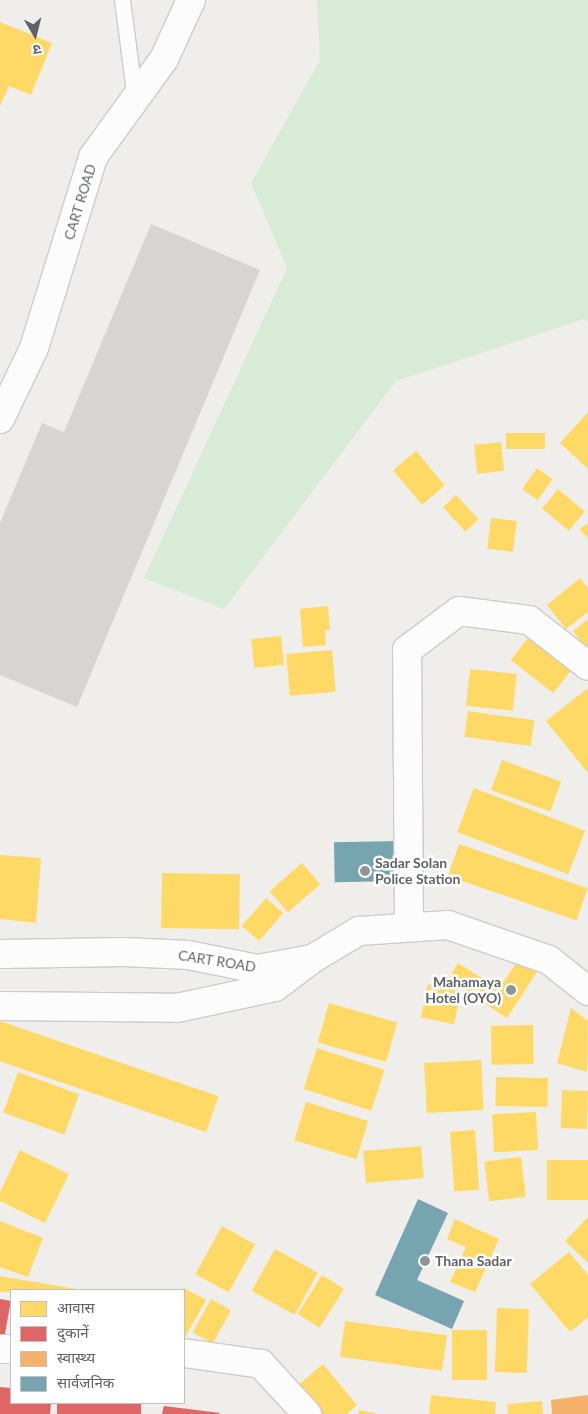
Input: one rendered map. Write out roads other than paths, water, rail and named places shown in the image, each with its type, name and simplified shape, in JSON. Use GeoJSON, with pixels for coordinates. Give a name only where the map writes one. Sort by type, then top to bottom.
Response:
{"type":"FeatureCollection","features":[{"type":"Feature","properties":{"kind":"main road","name":"CART ROAD"},"geometry":{"type":"LineString","coordinates":[[0,419],[34,348],[93,157],[164,59],[191,0]]}},
{"type":"Feature","properties":{"kind":"main road"},"geometry":{"type":"LineString","coordinates":[[408,925],[407,650],[459,611],[529,620],[588,666]]}},
{"type":"Feature","properties":{"kind":"main road","name":"CART ROAD"},"geometry":{"type":"LineString","coordinates":[[0,954],[124,952],[188,955],[258,969],[312,959],[359,931],[408,925],[448,925],[549,960],[588,991]]}},
{"type":"Feature","properties":{"kind":"main road"},"geometry":{"type":"LineString","coordinates":[[0,1006],[177,1008],[275,987],[312,959]]}},
{"type":"Feature","properties":{"kind":"main road"},"geometry":{"type":"LineString","coordinates":[[185,1353],[261,1364],[307,1414]]}},
{"type":"Feature","properties":{"kind":"lane"},"geometry":{"type":"LineString","coordinates":[[122,0],[135,100]]}},
{"type":"Feature","properties":{"kind":"place","name":"Sadar Solan Police Station"},"geometry":{"type":"Point","coordinates":[365,871]}},
{"type":"Feature","properties":{"kind":"place","name":"Mahamaya Hotel (OYO)"},"geometry":{"type":"Point","coordinates":[511,990]}},
{"type":"Feature","properties":{"kind":"place","name":"Thana Sadar"},"geometry":{"type":"Point","coordinates":[425,1261]}}]}
